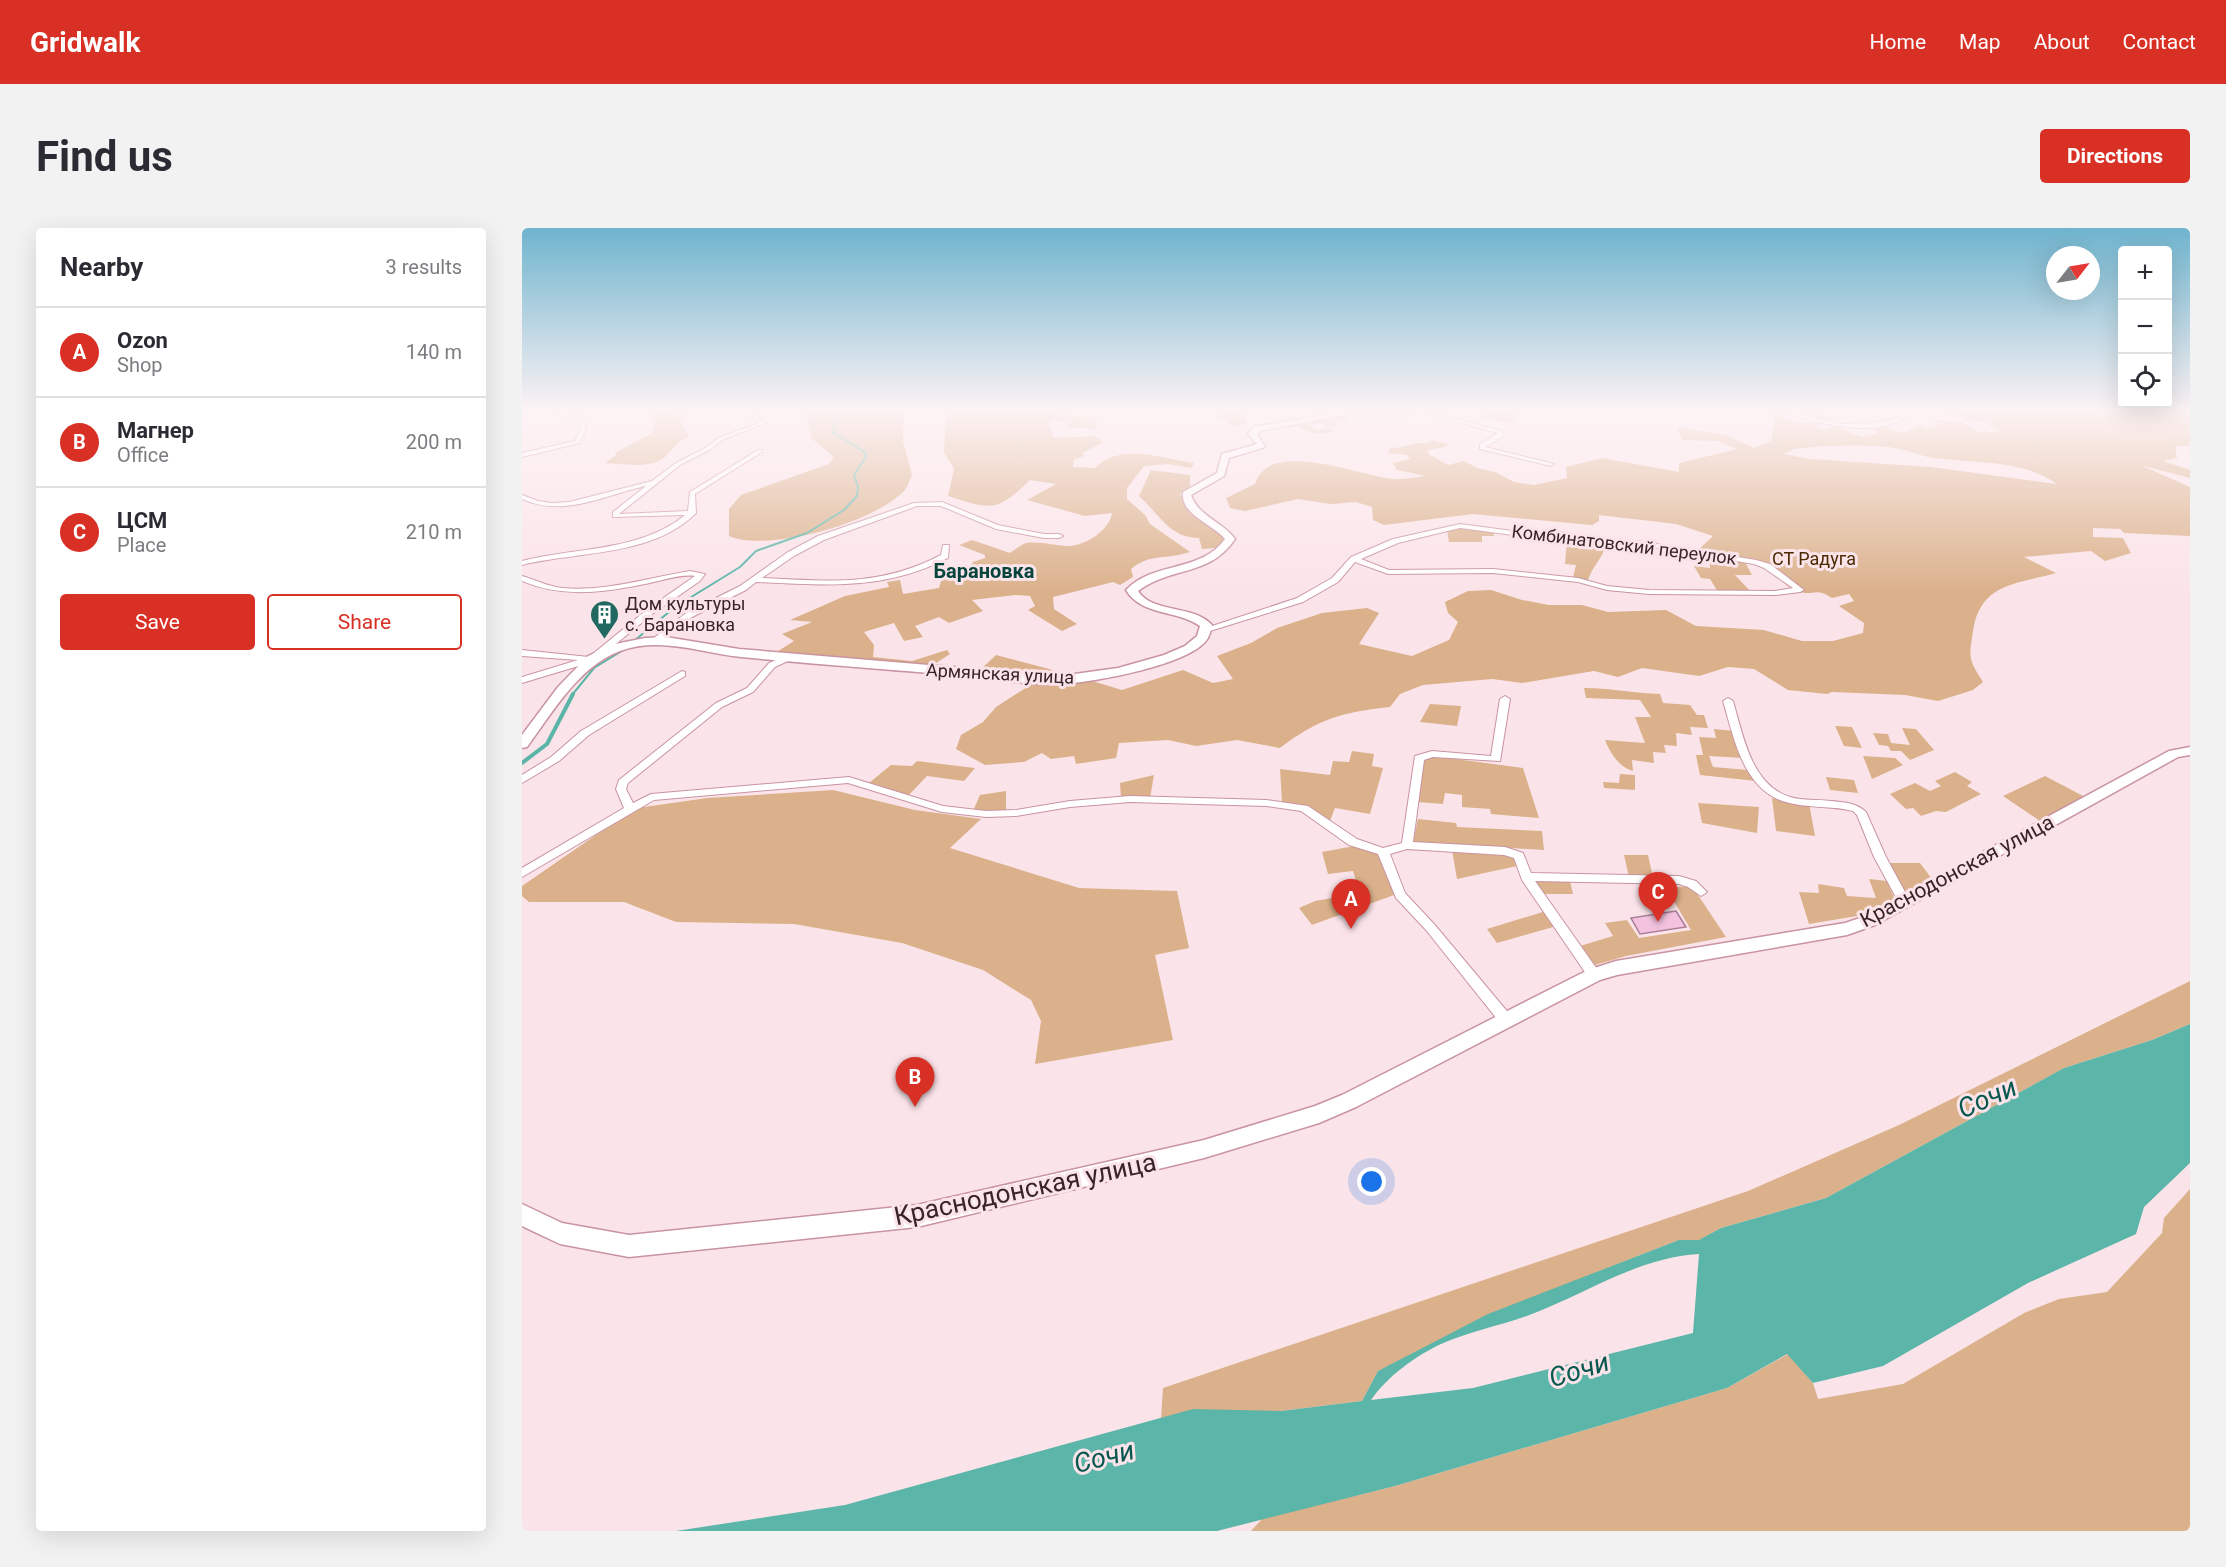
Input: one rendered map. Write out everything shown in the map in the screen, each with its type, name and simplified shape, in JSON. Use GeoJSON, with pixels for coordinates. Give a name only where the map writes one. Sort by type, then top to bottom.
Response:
{"type":"FeatureCollection","features":[{"type":"Feature","properties":{"kind":"street"},"geometry":{"type":"LineString","coordinates":[[672,470],[652,483],[615,516],[692,513]]}},
{"type":"Feature","properties":{"kind":"street"},"geometry":{"type":"LineString","coordinates":[[522,563],[578,550],[647,540],[672,530],[692,513],[692,493],[730,470]]}},
{"type":"Feature","properties":{"kind":"street"},"geometry":{"type":"LineString","coordinates":[[1207,629],[1200,619],[1145,603],[1132,593],[1135,586],[1211,558],[1228,544],[1230,539],[1226,532],[1195,511],[1186,494],[1221,474],[1222,470]]}},
{"type":"Feature","properties":{"kind":"street"},"geometry":{"type":"LineString","coordinates":[[522,497],[534,502],[565,504],[652,483]]}},
{"type":"Feature","properties":{"kind":"street"},"geometry":{"type":"LineString","coordinates":[[654,641],[689,615],[755,580],[791,554],[821,538],[928,502],[942,504],[996,527],[1044,536],[1059,536]]}},
{"type":"Feature","properties":{"kind":"street","name":"Комбинатовский переулок"},"geometry":{"type":"LineString","coordinates":[[1207,629],[1300,600],[1335,580],[1354,559],[1396,541],[1439,529],[1472,526],[1544,537],[1645,544],[1756,562],[1767,566],[1800,590],[1771,593],[1649,592],[1493,571],[1388,572],[1354,559]]}},
{"type":"Feature","properties":{"kind":"street"},"geometry":{"type":"LineString","coordinates":[[755,580],[863,583],[884,580],[927,567],[945,556],[946,547]]}},
{"type":"Feature","properties":{"kind":"street"},"geometry":{"type":"LineString","coordinates":[[522,578],[558,590],[579,590],[690,573],[701,574],[698,579],[652,610],[592,659],[522,680]]}},
{"type":"Feature","properties":{"kind":"street","name":"Армянская улица"},"geometry":{"type":"LineString","coordinates":[[522,744],[563,690],[592,659],[619,647],[654,641],[789,657],[1068,680],[1164,659],[1188,648],[1207,629]]}},
{"type":"Feature","properties":{"kind":"street"},"geometry":{"type":"LineString","coordinates":[[522,653],[592,659]]}},
{"type":"Feature","properties":{"kind":"street"},"geometry":{"type":"LineString","coordinates":[[630,809],[621,789],[623,782],[719,705],[750,690],[772,665],[789,657]]}},
{"type":"Feature","properties":{"kind":"street"},"geometry":{"type":"LineString","coordinates":[[522,780],[555,759],[585,733],[682,674]]}},
{"type":"Feature","properties":{"kind":"street"},"geometry":{"type":"LineString","coordinates":[[1407,845],[1419,758],[1432,754],[1496,759],[1505,699]]}},
{"type":"Feature","properties":{"kind":"street"},"geometry":{"type":"LineString","coordinates":[[1728,701],[1753,773],[1774,794],[1787,800],[1857,809],[1862,814],[1880,857],[1904,901]]}},
{"type":"Feature","properties":{"kind":"street","name":"Краснодонская улица"},"geometry":{"type":"LineString","coordinates":[[522,1215],[560,1233],[629,1246],[917,1216],[1204,1149],[1319,1114],[1382,1085],[1594,975],[1616,968],[1847,929],[1869,921],[2174,754],[2190,751]]}},
{"type":"Feature","properties":{"kind":"street"},"geometry":{"type":"LineString","coordinates":[[522,873],[656,796],[741,791],[849,780],[942,809],[986,814],[1016,813],[1070,804],[1130,799],[1266,803],[1304,808],[1347,839],[1383,852],[1407,845],[1515,853],[1519,856],[1526,877],[1594,975]]}},
{"type":"Feature","properties":{"kind":"street"},"geometry":{"type":"LineString","coordinates":[[1383,852],[1400,895],[1430,927],[1506,1020]]}},
{"type":"Feature","properties":{"kind":"street"},"geometry":{"type":"LineString","coordinates":[[1526,877],[1679,880],[1692,884],[1701,892]]}},
{"type":"Feature","properties":{"kind":"green space"},"geometry":{"type":"Polygon","coordinates":[[[813,470],[911,470],[912,475],[904,491],[890,503],[870,514],[820,532],[769,540],[747,540],[729,536],[729,509],[741,495],[813,470]]]}},
{"type":"Feature","properties":{"kind":"green space"},"geometry":{"type":"Polygon","coordinates":[[[954,470],[1141,470],[1127,488],[1127,499],[1145,515],[1150,524],[1190,552],[1138,564],[1131,569],[1133,577],[1120,585],[1113,582],[1053,597],[1054,609],[1077,624],[1062,631],[1028,610],[1035,606],[1030,596],[1015,595],[972,600],[983,611],[949,623],[939,617],[915,626],[923,637],[904,641],[894,623],[864,632],[874,645],[873,657],[912,661],[947,650],[950,654],[933,665],[911,666],[775,653],[794,641],[782,634],[812,622],[790,620],[845,596],[889,587],[887,582],[900,580],[903,594],[939,588],[944,571],[968,569],[973,562],[985,558],[985,555],[959,545],[972,540],[1010,553],[1026,543],[1076,545],[1102,531],[1112,513],[1085,516],[1027,500],[1056,484],[1030,480],[1009,498],[993,505],[975,504],[948,496],[954,470]]]}},
{"type":"Feature","properties":{"kind":"green space"},"geometry":{"type":"Polygon","coordinates":[[[1151,470],[1190,475],[1190,487],[1180,494],[1189,513],[1217,530],[1224,540],[1215,548],[1202,549],[1199,538],[1180,534],[1166,524],[1139,496],[1151,470]]]}},
{"type":"Feature","properties":{"kind":"green space","name":"СТ Радуга"},"geometry":{"type":"Polygon","coordinates":[[[1264,470],[1351,470],[1379,477],[1406,479],[1426,476],[1397,470],[1485,470],[1495,472],[1514,482],[1534,485],[1567,478],[1566,470],[1667,470],[1679,472],[1679,470],[1952,470],[2057,484],[2028,470],[2151,470],[2190,487],[2190,536],[2124,533],[2120,529],[2093,528],[2093,537],[2123,538],[2131,553],[2105,561],[2091,551],[2024,557],[2056,573],[2002,588],[1983,603],[1977,615],[1970,653],[1972,663],[1983,682],[1973,690],[1938,701],[1905,695],[1832,692],[1827,694],[1788,690],[1754,669],[1728,667],[1699,676],[1642,668],[1618,677],[1594,671],[1522,683],[1492,679],[1423,685],[1400,694],[1390,707],[1358,711],[1331,718],[1306,730],[1280,748],[1237,740],[1196,746],[1168,740],[1119,743],[1116,758],[1076,764],[1074,756],[1051,759],[1042,753],[1024,762],[985,765],[956,749],[961,735],[983,722],[996,707],[1038,680],[1057,684],[1092,681],[1122,690],[1183,670],[1213,683],[1233,679],[1217,656],[1251,643],[1277,628],[1322,613],[1367,608],[1379,613],[1359,644],[1412,656],[1449,640],[1458,622],[1448,613],[1445,602],[1468,591],[1491,590],[1522,600],[1549,605],[1582,605],[1608,612],[1666,610],[1696,626],[1764,630],[1802,641],[1833,641],[1863,633],[1864,623],[1839,606],[1854,601],[1849,594],[1832,598],[1818,592],[1800,592],[1770,571],[1755,564],[1745,562],[1752,575],[1735,575],[1751,592],[1718,592],[1710,579],[1701,578],[1694,566],[1710,568],[1710,557],[1696,552],[1713,536],[1676,524],[1599,515],[1599,521],[1592,525],[1473,514],[1384,525],[1373,520],[1372,507],[1356,502],[1331,504],[1298,499],[1245,511],[1230,508],[1226,498],[1255,484],[1264,470]]]}},
{"type":"Feature","properties":{"kind":"green space"},"geometry":{"type":"Polygon","coordinates":[[[2158,470],[2189,470],[2190,478],[2158,470]]]}},
{"type":"Feature","properties":{"kind":"green space"},"geometry":{"type":"Polygon","coordinates":[[[1470,528],[1493,530],[1494,536],[1482,536],[1482,542],[1449,542],[1447,530],[1470,528]]]}},
{"type":"Feature","properties":{"kind":"green space"},"geometry":{"type":"Polygon","coordinates":[[[1567,540],[1581,542],[1583,547],[1605,548],[1588,580],[1573,578],[1576,565],[1565,564],[1567,540]]]}},
{"type":"Feature","properties":{"kind":"green space"},"geometry":{"type":"Polygon","coordinates":[[[996,655],[1064,673],[1055,677],[979,671],[996,655]]]}},
{"type":"Feature","properties":{"kind":"green space"},"geometry":{"type":"Polygon","coordinates":[[[1584,688],[1660,694],[1663,703],[1690,705],[1697,715],[1704,715],[1708,728],[1690,727],[1692,735],[1676,733],[1677,746],[1664,745],[1666,753],[1653,752],[1654,763],[1632,760],[1633,771],[1616,759],[1605,740],[1645,743],[1635,717],[1651,717],[1640,700],[1586,698],[1584,688]]]}},
{"type":"Feature","properties":{"kind":"green space"},"geometry":{"type":"Polygon","coordinates":[[[1430,704],[1461,706],[1457,726],[1420,722],[1430,704]]]}},
{"type":"Feature","properties":{"kind":"green space"},"geometry":{"type":"Polygon","coordinates":[[[1835,726],[1852,727],[1862,748],[1844,746],[1835,726]]]}},
{"type":"Feature","properties":{"kind":"green space"},"geometry":{"type":"Polygon","coordinates":[[[1902,728],[1916,729],[1934,750],[1910,760],[1901,751],[1891,751],[1888,746],[1879,745],[1873,733],[1888,734],[1891,743],[1910,745],[1902,728]]]}},
{"type":"Feature","properties":{"kind":"green space"},"geometry":{"type":"Polygon","coordinates":[[[1714,729],[1735,731],[1744,758],[1709,756],[1713,767],[1748,770],[1756,781],[1700,775],[1696,755],[1703,755],[1699,737],[1716,738],[1714,729]]]}},
{"type":"Feature","properties":{"kind":"green space"},"geometry":{"type":"Polygon","coordinates":[[[1352,751],[1374,754],[1372,766],[1383,768],[1370,814],[1335,808],[1330,821],[1282,803],[1280,769],[1330,775],[1333,761],[1349,762],[1352,751]]]}},
{"type":"Feature","properties":{"kind":"green space"},"geometry":{"type":"Polygon","coordinates":[[[1433,756],[1523,768],[1539,818],[1491,814],[1490,809],[1462,807],[1462,795],[1445,793],[1443,804],[1417,802],[1423,759],[1433,756]]]}},
{"type":"Feature","properties":{"kind":"green space"},"geometry":{"type":"Polygon","coordinates":[[[1863,756],[1895,758],[1903,765],[1872,779],[1863,756]]]}},
{"type":"Feature","properties":{"kind":"green space"},"geometry":{"type":"Polygon","coordinates":[[[917,761],[975,768],[964,781],[927,776],[908,796],[869,783],[891,765],[912,766],[917,761]]]}},
{"type":"Feature","properties":{"kind":"green space"},"geometry":{"type":"Polygon","coordinates":[[[1955,772],[1972,782],[1967,786],[1981,794],[1946,812],[1936,811],[1921,816],[1913,808],[1906,809],[1890,794],[1915,783],[1930,791],[1941,786],[1935,781],[1955,772]]]}},
{"type":"Feature","properties":{"kind":"green space"},"geometry":{"type":"Polygon","coordinates":[[[1620,774],[1635,775],[1635,790],[1604,788],[1603,782],[1619,783],[1620,774]]]}},
{"type":"Feature","properties":{"kind":"green space"},"geometry":{"type":"Polygon","coordinates":[[[1154,775],[1150,798],[1121,798],[1120,783],[1154,775]]]}},
{"type":"Feature","properties":{"kind":"green space"},"geometry":{"type":"Polygon","coordinates":[[[2045,776],[2085,797],[2040,821],[2003,796],[2045,776]]]}},
{"type":"Feature","properties":{"kind":"green space"},"geometry":{"type":"Polygon","coordinates":[[[1826,777],[1854,780],[1858,793],[1830,790],[1826,777]]]}},
{"type":"Feature","properties":{"kind":"green space"},"geometry":{"type":"Polygon","coordinates":[[[833,790],[915,810],[981,819],[950,848],[1079,888],[1177,891],[1189,948],[1155,955],[1173,1040],[1035,1064],[1041,1021],[1031,1000],[983,970],[902,943],[794,924],[676,922],[624,902],[529,902],[522,896],[522,886],[622,817],[630,809],[707,798],[833,790]]]}},
{"type":"Feature","properties":{"kind":"green space"},"geometry":{"type":"Polygon","coordinates":[[[1006,791],[1006,811],[973,811],[980,795],[1006,791]]]}},
{"type":"Feature","properties":{"kind":"green space"},"geometry":{"type":"Polygon","coordinates":[[[1772,798],[1809,803],[1815,836],[1776,831],[1772,798]]]}},
{"type":"Feature","properties":{"kind":"green space"},"geometry":{"type":"Polygon","coordinates":[[[1698,803],[1759,807],[1757,833],[1702,823],[1698,803]]]}},
{"type":"Feature","properties":{"kind":"green space"},"geometry":{"type":"Polygon","coordinates":[[[1418,819],[1456,823],[1457,827],[1542,831],[1544,850],[1413,842],[1418,819]]]}},
{"type":"Feature","properties":{"kind":"green space"},"geometry":{"type":"Polygon","coordinates":[[[1354,846],[1381,854],[1394,895],[1312,925],[1299,908],[1315,901],[1350,895],[1349,888],[1358,887],[1353,871],[1328,874],[1322,852],[1354,846]]]}},
{"type":"Feature","properties":{"kind":"green space"},"geometry":{"type":"Polygon","coordinates":[[[1452,850],[1490,851],[1515,857],[1517,866],[1457,879],[1452,850]]]}},
{"type":"Feature","properties":{"kind":"green space"},"geometry":{"type":"Polygon","coordinates":[[[1624,855],[1648,855],[1653,878],[1629,877],[1624,855]]]}},
{"type":"Feature","properties":{"kind":"green space"},"geometry":{"type":"Polygon","coordinates":[[[1889,863],[1920,863],[1932,879],[1906,894],[1889,863]]]}},
{"type":"Feature","properties":{"kind":"green space"},"geometry":{"type":"Polygon","coordinates":[[[1533,879],[1570,881],[1573,894],[1542,894],[1533,879]]]}},
{"type":"Feature","properties":{"kind":"green space"},"geometry":{"type":"Polygon","coordinates":[[[1869,879],[1887,881],[1895,900],[1869,914],[1809,924],[1799,892],[1819,893],[1818,884],[1844,888],[1847,896],[1876,898],[1869,879]]]}},
{"type":"Feature","properties":{"kind":"green space"},"geometry":{"type":"Polygon","coordinates":[[[1692,886],[1726,937],[1626,956],[1595,965],[1580,946],[1613,936],[1605,923],[1627,920],[1639,938],[1691,930],[1666,888],[1692,886]]]}},
{"type":"Feature","properties":{"kind":"green space"},"geometry":{"type":"Polygon","coordinates":[[[1546,911],[1557,926],[1497,943],[1487,929],[1546,911]]]}},
{"type":"Feature","properties":{"kind":"green space"},"geometry":{"type":"Polygon","coordinates":[[[2190,981],[2190,1024],[2152,1040],[2064,1068],[1826,1198],[1721,1228],[1700,1240],[1679,1240],[1597,1272],[1378,1371],[1362,1401],[1281,1411],[1161,1418],[1163,1388],[1748,1191],[1899,1125],[2190,981]]]}},
{"type":"Feature","properties":{"kind":"green space"},"geometry":{"type":"Polygon","coordinates":[[[2190,1189],[2190,1531],[1251,1531],[1263,1518],[1395,1486],[1727,1388],[1788,1354],[1813,1383],[1818,1399],[1903,1384],[2024,1313],[2059,1299],[2107,1292],[2162,1233],[2164,1218],[2190,1189]]]}},
{"type":"Feature","properties":{"kind":"water","name":"Сочи"},"geometry":{"type":"Polygon","coordinates":[[[2190,1024],[2190,1163],[2144,1207],[2136,1234],[2028,1283],[1883,1366],[1813,1383],[1787,1354],[1727,1388],[1395,1486],[1217,1531],[676,1531],[845,1505],[1193,1409],[1281,1411],[1362,1401],[1378,1371],[1488,1314],[1679,1240],[1699,1240],[1721,1228],[1826,1198],[2064,1068],[2152,1040],[2190,1024]],[[1699,1254],[1677,1257],[1635,1269],[1553,1306],[1441,1344],[1402,1368],[1371,1400],[1473,1388],[1693,1333],[1699,1254]]]}},
{"type":"Feature","properties":{"kind":"building"},"geometry":{"type":"Polygon","coordinates":[[[1676,911],[1686,927],[1640,934],[1631,918],[1676,911]]]}},
{"type":"Feature","properties":{"kind":"waterway"},"geometry":{"type":"LineString","coordinates":[[634,641],[675,607],[740,567],[756,551],[807,533],[844,510],[857,496],[858,487],[854,475],[857,470]]}},
{"type":"Feature","properties":{"kind":"waterway"},"geometry":{"type":"LineString","coordinates":[[572,695],[594,668],[625,649]]}},
{"type":"Feature","properties":{"kind":"waterway"},"geometry":{"type":"LineString","coordinates":[[522,763],[547,744],[573,694]]}},
{"type":"Feature","properties":{"kind":"place","name":"Дом культуры с. Барановка"},"geometry":{"type":"Point","coordinates":[604,640]}},
{"type":"Feature","properties":{"kind":"place","name":"ЦСМ"},"geometry":{"type":"Point","coordinates":[1658,922]}},
{"type":"Feature","properties":{"kind":"place","name":"Ozon"},"geometry":{"type":"Point","coordinates":[1351,929]}},
{"type":"Feature","properties":{"kind":"place","name":"Магнер"},"geometry":{"type":"Point","coordinates":[915,1107]}},
{"type":"Feature","properties":{"kind":"district","name":"Барановка"},"geometry":{"type":"Point","coordinates":[984,571]}}]}
